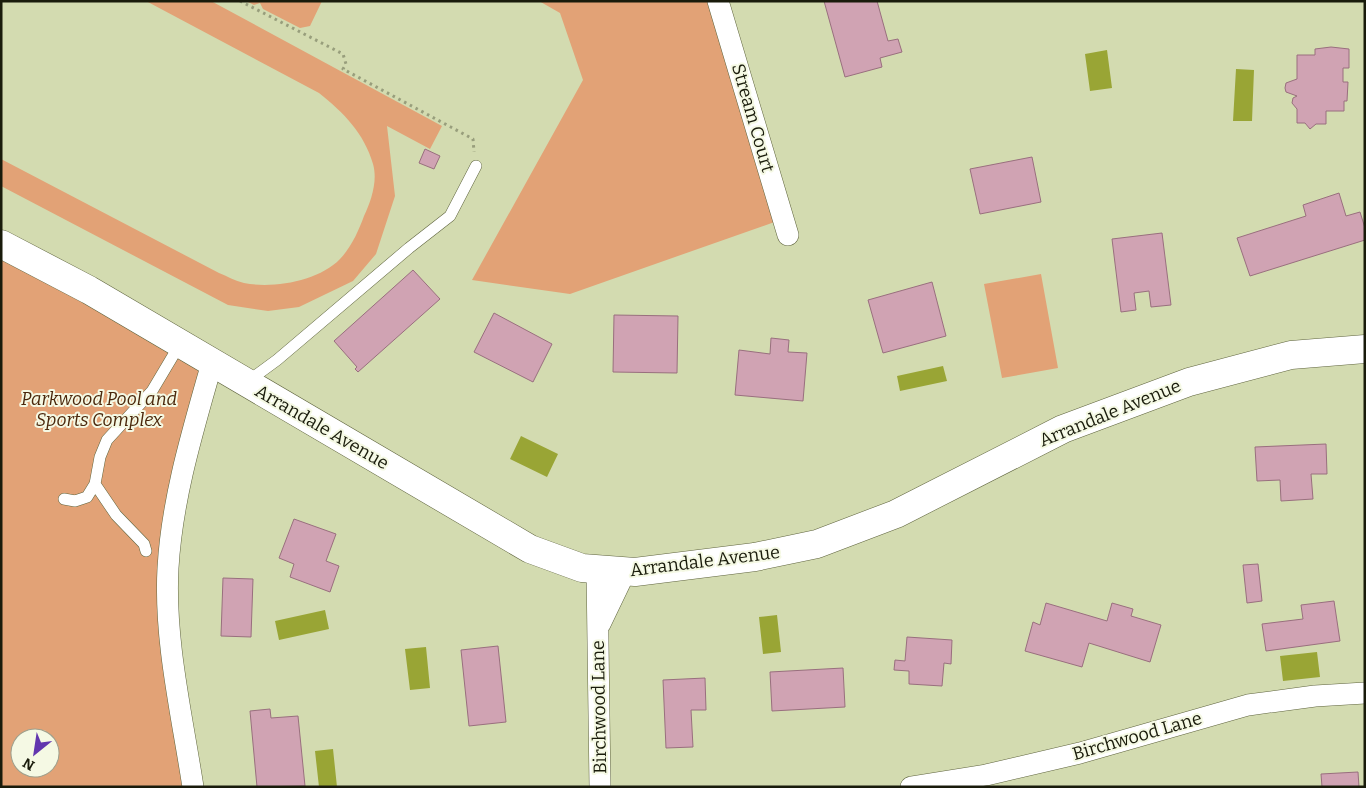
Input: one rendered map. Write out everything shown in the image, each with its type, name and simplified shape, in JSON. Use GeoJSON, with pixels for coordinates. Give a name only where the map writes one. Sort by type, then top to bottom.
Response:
{"type":"FeatureCollection","features":[{"type":"Feature","properties":{"kind":"street","name":"Stream Court"},"geometry":{"type":"LineString","coordinates":[[718,1],[788,235]]}},
{"type":"Feature","properties":{"kind":"street","name":"Arrandale Avenue"},"geometry":{"type":"LineString","coordinates":[[1,244],[89,290],[530,549],[582,568],[597,570],[649,572],[755,557],[817,544],[896,514],[1063,429],[1188,382],[1291,355],[1365,348]]}},
{"type":"Feature","properties":{"kind":"street"},"geometry":{"type":"LineString","coordinates":[[193,787],[170,636],[168,567],[182,469],[212,363]]}},
{"type":"Feature","properties":{"kind":"street","name":"Birchwood Lane"},"geometry":{"type":"LineString","coordinates":[[597,570],[600,787]]}},
{"type":"Feature","properties":{"kind":"street","name":"Birchwood Lane"},"geometry":{"type":"LineString","coordinates":[[598,626],[625,572]]}},
{"type":"Feature","properties":{"kind":"street","name":"Birchwood Lane"},"geometry":{"type":"LineString","coordinates":[[911,787],[986,776],[1080,753],[1248,704],[1315,696],[1365,693]]}},
{"type":"Feature","properties":{"kind":"lane"},"geometry":{"type":"LineString","coordinates":[[246,383],[277,360],[409,248],[450,216],[476,166]]}},
{"type":"Feature","properties":{"kind":"lane"},"geometry":{"type":"LineString","coordinates":[[64,499],[75,501],[87,497],[95,484],[100,457],[107,440],[152,391],[180,344]]}},
{"type":"Feature","properties":{"kind":"lane"},"geometry":{"type":"LineString","coordinates":[[95,484],[116,514],[144,544],[146,551]]}},
{"type":"Feature","properties":{"kind":"path"},"geometry":{"type":"LineString","coordinates":[[240,1],[343,54],[346,64],[343,69],[473,139]]}},
{"type":"Feature","properties":{"kind":"green space"},"geometry":{"type":"Polygon","coordinates":[[[146,1],[211,1],[442,126],[430,149],[387,126],[395,196],[376,254],[353,281],[299,307],[268,311],[228,305],[1,186],[1,159],[219,273],[244,283],[256,285],[282,284],[308,278],[331,267],[348,250],[367,210],[375,177],[369,153],[352,124],[319,93],[146,1]]]}},
{"type":"Feature","properties":{"kind":"green space"},"geometry":{"type":"Polygon","coordinates":[[[246,1],[322,1],[310,26],[300,28],[263,9],[260,3],[254,5],[246,1]]]}},
{"type":"Feature","properties":{"kind":"green space"},"geometry":{"type":"Polygon","coordinates":[[[539,1],[718,1],[783,219],[570,294],[472,280],[583,80],[560,13],[539,1]]]}},
{"type":"Feature","properties":{"kind":"green space","name":"Parkwood Pool and Sports Complex"},"geometry":{"type":"Polygon","coordinates":[[[1,244],[212,363],[168,567],[193,787],[1,787],[1,244]]]}},
{"type":"Feature","properties":{"kind":"green space"},"geometry":{"type":"Polygon","coordinates":[[[1041,274],[1058,368],[1002,378],[984,284],[1041,274]]]}},
{"type":"Feature","properties":{"kind":"shaded area"},"geometry":{"type":"Polygon","coordinates":[[[1107,50],[1112,88],[1090,91],[1085,54],[1107,50]]]}},
{"type":"Feature","properties":{"kind":"shaded area"},"geometry":{"type":"Polygon","coordinates":[[[1236,69],[1254,70],[1252,121],[1233,121],[1236,69]]]}},
{"type":"Feature","properties":{"kind":"shaded area"},"geometry":{"type":"Polygon","coordinates":[[[943,366],[947,381],[900,391],[897,376],[943,366]]]}},
{"type":"Feature","properties":{"kind":"shaded area"},"geometry":{"type":"Polygon","coordinates":[[[521,436],[558,454],[547,477],[510,459],[521,436]]]}},
{"type":"Feature","properties":{"kind":"shaded area"},"geometry":{"type":"Polygon","coordinates":[[[325,610],[329,629],[279,640],[275,621],[325,610]]]}},
{"type":"Feature","properties":{"kind":"shaded area"},"geometry":{"type":"Polygon","coordinates":[[[777,615],[781,652],[763,654],[759,617],[777,615]]]}},
{"type":"Feature","properties":{"kind":"shaded area"},"geometry":{"type":"Polygon","coordinates":[[[426,647],[430,688],[410,690],[405,649],[426,647]]]}},
{"type":"Feature","properties":{"kind":"shaded area"},"geometry":{"type":"Polygon","coordinates":[[[1317,652],[1320,677],[1283,681],[1280,656],[1317,652]]]}},
{"type":"Feature","properties":{"kind":"shaded area"},"geometry":{"type":"Polygon","coordinates":[[[333,749],[337,787],[319,787],[315,751],[333,749]]]}},
{"type":"Feature","properties":{"kind":"building"},"geometry":{"type":"Polygon","coordinates":[[[824,1],[877,1],[888,41],[898,39],[902,52],[880,58],[882,67],[845,77],[824,1]]]}},
{"type":"Feature","properties":{"kind":"building"},"geometry":{"type":"Polygon","coordinates":[[[1331,47],[1349,49],[1349,68],[1343,68],[1343,82],[1348,82],[1347,101],[1344,101],[1344,111],[1326,111],[1326,124],[1316,124],[1310,129],[1305,123],[1297,123],[1297,109],[1292,103],[1293,98],[1297,96],[1286,92],[1286,83],[1297,79],[1297,55],[1315,55],[1315,49],[1331,47]]]}},
{"type":"Feature","properties":{"kind":"building"},"geometry":{"type":"Polygon","coordinates":[[[425,149],[440,156],[434,169],[419,163],[425,149]]]}},
{"type":"Feature","properties":{"kind":"building"},"geometry":{"type":"Polygon","coordinates":[[[1032,157],[1041,202],[980,214],[970,169],[1032,157]]]}},
{"type":"Feature","properties":{"kind":"building"},"geometry":{"type":"Polygon","coordinates":[[[1339,193],[1346,216],[1360,212],[1365,228],[1365,240],[1250,276],[1237,238],[1306,216],[1303,205],[1339,193]]]}},
{"type":"Feature","properties":{"kind":"building"},"geometry":{"type":"Polygon","coordinates":[[[1162,233],[1171,305],[1151,307],[1149,291],[1134,293],[1136,310],[1121,312],[1112,239],[1162,233]]]}},
{"type":"Feature","properties":{"kind":"building"},"geometry":{"type":"Polygon","coordinates":[[[413,270],[440,299],[358,372],[355,369],[357,367],[334,341],[413,270]]]}},
{"type":"Feature","properties":{"kind":"building"},"geometry":{"type":"Polygon","coordinates":[[[932,282],[946,336],[883,353],[868,300],[932,282]]]}},
{"type":"Feature","properties":{"kind":"building"},"geometry":{"type":"Polygon","coordinates":[[[494,313],[552,344],[533,382],[474,352],[494,313]]]}},
{"type":"Feature","properties":{"kind":"building"},"geometry":{"type":"Polygon","coordinates":[[[614,315],[678,316],[677,373],[613,372],[614,315]]]}},
{"type":"Feature","properties":{"kind":"building"},"geometry":{"type":"Polygon","coordinates":[[[771,338],[789,340],[788,352],[807,353],[803,401],[735,395],[739,350],[770,354],[771,338]]]}},
{"type":"Feature","properties":{"kind":"building"},"geometry":{"type":"Polygon","coordinates":[[[1326,444],[1327,474],[1311,474],[1313,499],[1281,501],[1280,480],[1257,481],[1255,447],[1326,444]]]}},
{"type":"Feature","properties":{"kind":"building"},"geometry":{"type":"Polygon","coordinates":[[[294,519],[336,534],[326,561],[339,566],[330,592],[290,577],[294,564],[279,558],[294,519]]]}},
{"type":"Feature","properties":{"kind":"building"},"geometry":{"type":"Polygon","coordinates":[[[1258,564],[1262,601],[1247,603],[1243,565],[1258,564]]]}},
{"type":"Feature","properties":{"kind":"building"},"geometry":{"type":"Polygon","coordinates":[[[223,578],[253,579],[251,637],[221,636],[223,578]]]}},
{"type":"Feature","properties":{"kind":"building"},"geometry":{"type":"Polygon","coordinates":[[[1334,601],[1340,641],[1266,651],[1262,624],[1303,619],[1301,605],[1334,601]]]}},
{"type":"Feature","properties":{"kind":"building"},"geometry":{"type":"Polygon","coordinates":[[[1046,603],[1107,621],[1112,603],[1133,609],[1131,616],[1161,625],[1150,662],[1089,643],[1082,667],[1025,651],[1033,622],[1040,625],[1046,603]]]}},
{"type":"Feature","properties":{"kind":"building"},"geometry":{"type":"Polygon","coordinates":[[[907,637],[952,640],[951,664],[944,663],[942,686],[909,684],[909,671],[894,670],[895,660],[905,661],[907,637]]]}},
{"type":"Feature","properties":{"kind":"building"},"geometry":{"type":"Polygon","coordinates":[[[498,646],[506,722],[469,726],[461,650],[498,646]]]}},
{"type":"Feature","properties":{"kind":"building"},"geometry":{"type":"Polygon","coordinates":[[[843,668],[845,707],[772,711],[770,672],[843,668]]]}},
{"type":"Feature","properties":{"kind":"building"},"geometry":{"type":"Polygon","coordinates":[[[705,678],[706,710],[691,710],[693,747],[666,748],[663,680],[705,678]]]}},
{"type":"Feature","properties":{"kind":"building"},"geometry":{"type":"Polygon","coordinates":[[[270,709],[271,718],[298,716],[305,786],[257,787],[250,711],[270,709]]]}},
{"type":"Feature","properties":{"kind":"building"},"geometry":{"type":"Polygon","coordinates":[[[1358,772],[1359,787],[1322,787],[1321,774],[1358,772]]]}}]}
